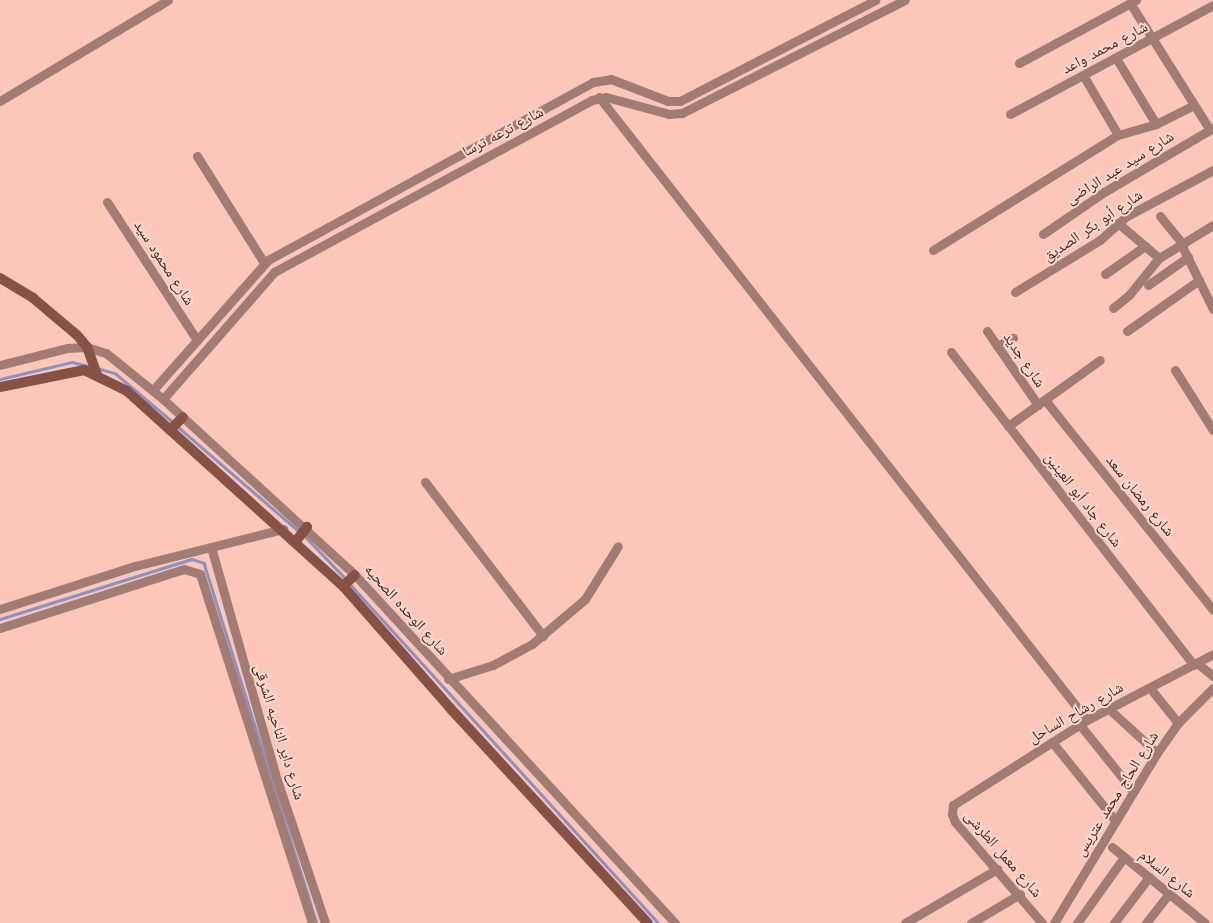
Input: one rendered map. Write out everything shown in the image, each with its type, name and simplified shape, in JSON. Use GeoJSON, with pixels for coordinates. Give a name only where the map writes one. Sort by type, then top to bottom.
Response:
{"type":"FeatureCollection","features":[{"type":"Feature","properties":{"kind":"street"},"geometry":{"type":"LineString","coordinates":[[0,101],[168,0]]}},
{"type":"Feature","properties":{"kind":"street","name":"شارع ترعه ترسا"},"geometry":{"type":"LineString","coordinates":[[152,390],[264,263],[598,80],[616,81],[668,102],[680,101],[876,0]]}},
{"type":"Feature","properties":{"kind":"street"},"geometry":{"type":"LineString","coordinates":[[599,97],[668,114],[689,111],[905,0]]}},
{"type":"Feature","properties":{"kind":"street"},"geometry":{"type":"LineString","coordinates":[[1019,64],[1133,2],[1151,38],[1211,129]]}},
{"type":"Feature","properties":{"kind":"street","name":"شارع محمد واعد"},"geometry":{"type":"LineString","coordinates":[[1010,114],[1213,5]]}},
{"type":"Feature","properties":{"kind":"street"},"geometry":{"type":"LineString","coordinates":[[1116,58],[1156,124]]}},
{"type":"Feature","properties":{"kind":"street"},"geometry":{"type":"LineString","coordinates":[[1082,75],[1118,135]]}},
{"type":"Feature","properties":{"kind":"street"},"geometry":{"type":"LineString","coordinates":[[649,108],[656,96]]}},
{"type":"Feature","properties":{"kind":"street"},"geometry":{"type":"LineString","coordinates":[[599,97],[1084,722],[1133,791]]}},
{"type":"Feature","properties":{"kind":"street","name":"شارع ترعه ترسا"},"geometry":{"type":"LineString","coordinates":[[164,399],[264,282],[280,268],[599,97]]}},
{"type":"Feature","properties":{"kind":"street"},"geometry":{"type":"LineString","coordinates":[[932,250],[1118,135],[1156,124],[1194,105]]}},
{"type":"Feature","properties":{"kind":"street","name":"شارع سيد عبد الراضى"},"geometry":{"type":"LineString","coordinates":[[1043,234],[1104,192],[1211,129]]}},
{"type":"Feature","properties":{"kind":"street"},"geometry":{"type":"LineString","coordinates":[[198,156],[264,263]]}},
{"type":"Feature","properties":{"kind":"street","name":"شارع أبو بكر الصديق"},"geometry":{"type":"LineString","coordinates":[[1016,292],[1100,240],[1118,223],[1213,170]]}},
{"type":"Feature","properties":{"kind":"street","name":"شارع محمود سيد"},"geometry":{"type":"LineString","coordinates":[[108,202],[197,340]]}},
{"type":"Feature","properties":{"kind":"street"},"geometry":{"type":"LineString","coordinates":[[1160,216],[1181,242],[1213,309]]}},
{"type":"Feature","properties":{"kind":"street"},"geometry":{"type":"LineString","coordinates":[[1118,223],[1159,258]]}},
{"type":"Feature","properties":{"kind":"street"},"geometry":{"type":"LineString","coordinates":[[1113,308],[1129,295],[1159,258],[1181,242],[1213,224]]}},
{"type":"Feature","properties":{"kind":"street"},"geometry":{"type":"LineString","coordinates":[[1105,274],[1145,246]]}},
{"type":"Feature","properties":{"kind":"street"},"geometry":{"type":"LineString","coordinates":[[1148,285],[1188,257]]}},
{"type":"Feature","properties":{"kind":"street","name":"شارع الوحده الصحيه"},"geometry":{"type":"LineString","coordinates":[[0,278],[43,306],[89,352],[97,372],[176,424],[301,534],[448,679],[675,923]]}},
{"type":"Feature","properties":{"kind":"street"},"geometry":{"type":"LineString","coordinates":[[1127,330],[1199,280]]}},
{"type":"Feature","properties":{"kind":"street","name":"شارع جديد"},"geometry":{"type":"LineString","coordinates":[[987,331],[1041,402]]}},
{"type":"Feature","properties":{"kind":"street"},"geometry":{"type":"LineString","coordinates":[[997,346],[1013,338]]}},
{"type":"Feature","properties":{"kind":"street"},"geometry":{"type":"LineString","coordinates":[[0,365],[67,348],[89,352]]}},
{"type":"Feature","properties":{"kind":"street","name":"شارع الوحده الصحيه"},"geometry":{"type":"LineString","coordinates":[[89,352],[106,353],[164,399],[176,424],[283,529],[301,534],[349,580],[648,923]]}},
{"type":"Feature","properties":{"kind":"street","name":"شارع جاد أبو العينين"},"geometry":{"type":"LineString","coordinates":[[950,352],[1195,664],[1213,676]]}},
{"type":"Feature","properties":{"kind":"street"},"geometry":{"type":"LineString","coordinates":[[1008,426],[1100,360]]}},
{"type":"Feature","properties":{"kind":"street"},"geometry":{"type":"LineString","coordinates":[[0,387],[72,370],[97,372]]}},
{"type":"Feature","properties":{"kind":"street"},"geometry":{"type":"LineString","coordinates":[[1175,370],[1213,430]]}},
{"type":"Feature","properties":{"kind":"street","name":"شارع رمضان سعد"},"geometry":{"type":"LineString","coordinates":[[1041,402],[1213,610]]}},
{"type":"Feature","properties":{"kind":"street"},"geometry":{"type":"LineString","coordinates":[[425,482],[542,636]]}},
{"type":"Feature","properties":{"kind":"street"},"geometry":{"type":"LineString","coordinates":[[0,609],[174,556],[283,529]]}},
{"type":"Feature","properties":{"kind":"street"},"geometry":{"type":"LineString","coordinates":[[448,679],[504,660],[542,636],[585,599],[618,546]]}},
{"type":"Feature","properties":{"kind":"street","name":"شارع داير الناحيه الشرقى"},"geometry":{"type":"LineString","coordinates":[[211,547],[277,780],[325,923]]}},
{"type":"Feature","properties":{"kind":"street"},"geometry":{"type":"LineString","coordinates":[[0,628],[179,571],[174,556]]}},
{"type":"Feature","properties":{"kind":"street","name":"شارع داير الناحيه الشرقى"},"geometry":{"type":"LineString","coordinates":[[179,571],[195,571],[203,579],[312,923]]}},
{"type":"Feature","properties":{"kind":"street","name":"شارع رشاح الساحل"},"geometry":{"type":"LineString","coordinates":[[956,801],[1084,722],[1213,654]]}},
{"type":"Feature","properties":{"kind":"street"},"geometry":{"type":"LineString","coordinates":[[1150,688],[1178,723]]}},
{"type":"Feature","properties":{"kind":"street","name":"شارع الحاج محمد عتريس"},"geometry":{"type":"LineString","coordinates":[[1054,923],[1157,753],[1178,723],[1213,688]]}},
{"type":"Feature","properties":{"kind":"street"},"geometry":{"type":"LineString","coordinates":[[1109,709],[1157,753]]}},
{"type":"Feature","properties":{"kind":"street"},"geometry":{"type":"LineString","coordinates":[[1052,742],[1115,820]]}},
{"type":"Feature","properties":{"kind":"street","name":"شارع معمل الطرشى"},"geometry":{"type":"LineString","coordinates":[[956,801],[952,810],[953,818],[1020,894],[1042,923]]}},
{"type":"Feature","properties":{"kind":"street","name":"شارع السلام"},"geometry":{"type":"LineString","coordinates":[[1112,847],[1205,923]]}},
{"type":"Feature","properties":{"kind":"street"},"geometry":{"type":"LineString","coordinates":[[1077,923],[1124,857]]}},
{"type":"Feature","properties":{"kind":"street"},"geometry":{"type":"LineString","coordinates":[[905,923],[997,869]]}},
{"type":"Feature","properties":{"kind":"street"},"geometry":{"type":"LineString","coordinates":[[1114,923],[1149,877]]}},
{"type":"Feature","properties":{"kind":"street"},"geometry":{"type":"LineString","coordinates":[[971,923],[1020,894]]}},
{"type":"Feature","properties":{"kind":"street"},"geometry":{"type":"LineString","coordinates":[[1146,923],[1169,894]]}},
{"type":"Feature","properties":{"kind":"waterway"},"geometry":{"type":"LineString","coordinates":[[0,379],[72,362],[92,367]]}},
{"type":"Feature","properties":{"kind":"waterway"},"geometry":{"type":"LineString","coordinates":[[97,368],[115,373],[173,422]]}},
{"type":"Feature","properties":{"kind":"waterway"},"geometry":{"type":"LineString","coordinates":[[177,426],[300,532]]}},
{"type":"Feature","properties":{"kind":"waterway"},"geometry":{"type":"LineString","coordinates":[[304,535],[347,580]]}},
{"type":"Feature","properties":{"kind":"waterway"},"geometry":{"type":"LineString","coordinates":[[0,619],[192,559],[204,563],[317,923]]}},
{"type":"Feature","properties":{"kind":"waterway"},"geometry":{"type":"LineString","coordinates":[[350,584],[659,923]]}}]}
